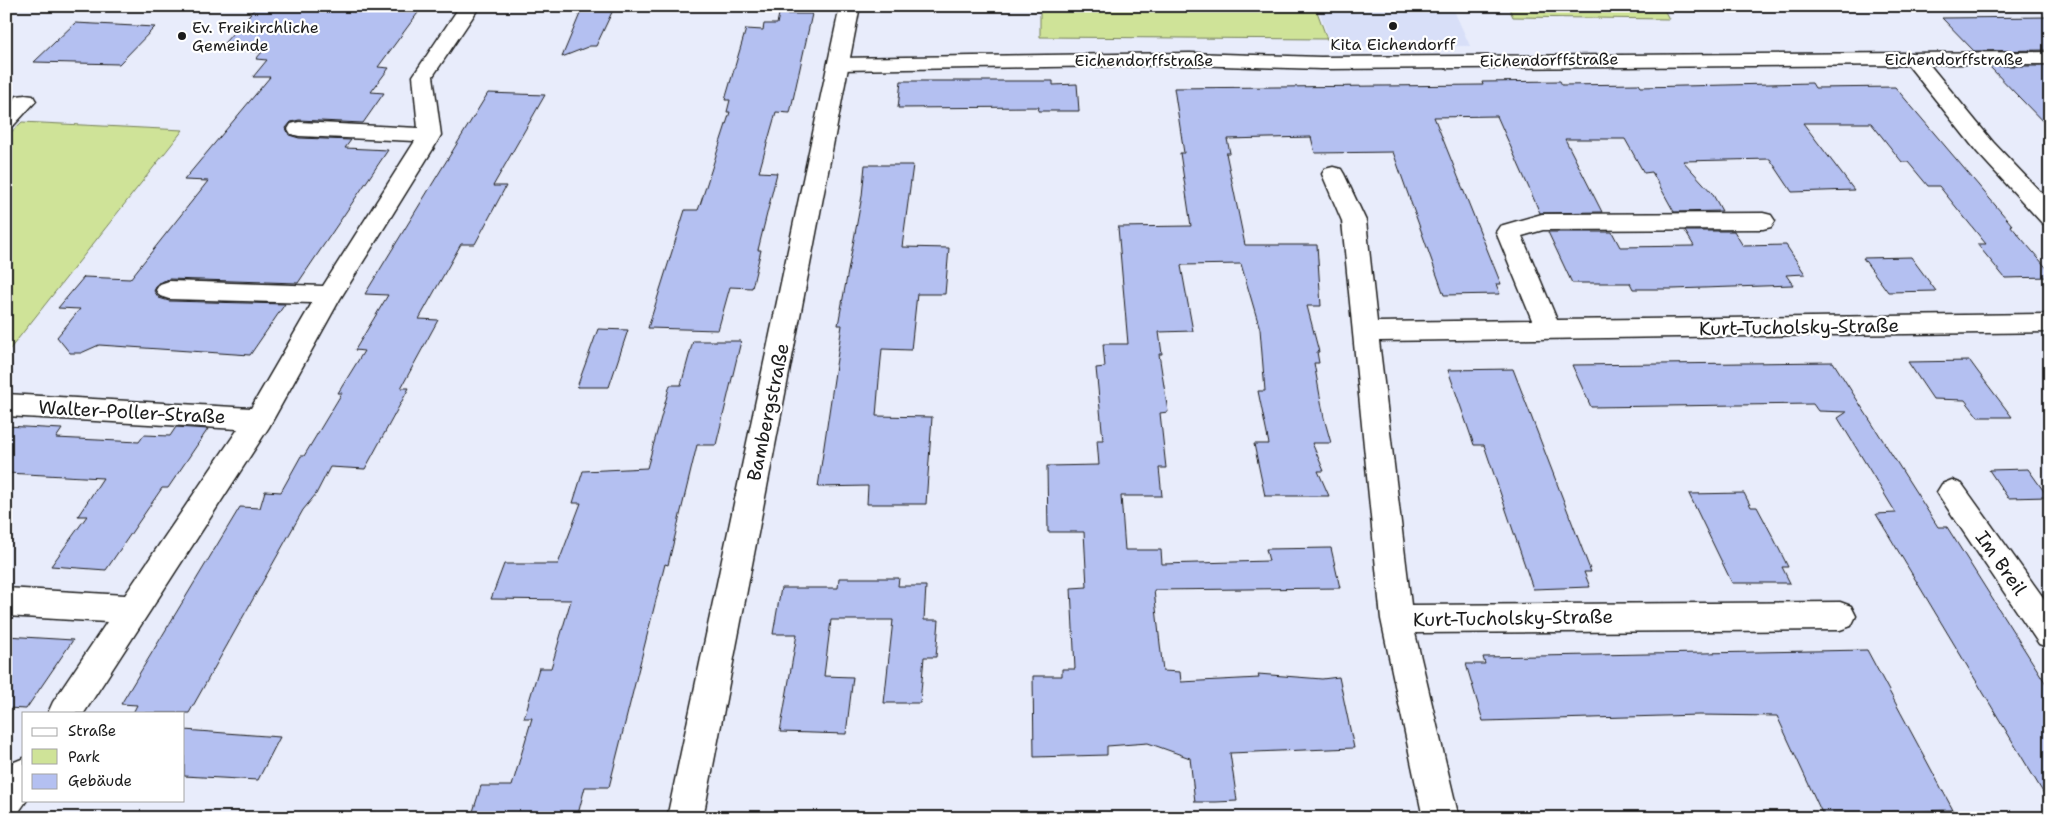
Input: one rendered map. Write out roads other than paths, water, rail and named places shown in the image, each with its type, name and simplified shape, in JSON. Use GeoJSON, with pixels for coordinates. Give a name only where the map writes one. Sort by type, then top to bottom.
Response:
{"type":"FeatureCollection","features":[{"type":"Feature","properties":{"kind":"street"},"geometry":{"type":"LineString","coordinates":[[300,129],[430,135],[424,76],[470,6]]}},
{"type":"Feature","properties":{"kind":"street","name":"Bambergstraße"},"geometry":{"type":"LineString","coordinates":[[685,818],[850,6]]}},
{"type":"Feature","properties":{"kind":"street","name":"Eichendorffstraße"},"geometry":{"type":"LineString","coordinates":[[838,64],[1190,59],[1311,63],[1654,59],[2050,58]]}},
{"type":"Feature","properties":{"kind":"street"},"geometry":{"type":"LineString","coordinates":[[1914,59],[1985,147],[2050,217]]}},
{"type":"Feature","properties":{"kind":"street"},"geometry":{"type":"LineString","coordinates":[[6,120],[24,101]]}},
{"type":"Feature","properties":{"kind":"street","name":"Walter-Poller-Straße"},"geometry":{"type":"LineString","coordinates":[[66,712],[259,419],[330,296],[430,135]]}},
{"type":"Feature","properties":{"kind":"street","name":"Kurt-Tucholsky-Straße"},"geometry":{"type":"LineString","coordinates":[[1334,174],[1354,221],[1397,619],[1441,818]]}},
{"type":"Feature","properties":{"kind":"street"},"geometry":{"type":"LineString","coordinates":[[1549,331],[1508,232],[1542,222],[1763,222]]}},
{"type":"Feature","properties":{"kind":"street"},"geometry":{"type":"LineString","coordinates":[[169,290],[330,296]]}},
{"type":"Feature","properties":{"kind":"street","name":"Kurt-Tucholsky-Straße"},"geometry":{"type":"LineString","coordinates":[[1366,332],[2050,323]]}},
{"type":"Feature","properties":{"kind":"street","name":"Walter-Poller-Straße"},"geometry":{"type":"LineString","coordinates":[[6,405],[259,419]]}},
{"type":"Feature","properties":{"kind":"street","name":"Im Breil"},"geometry":{"type":"LineString","coordinates":[[1952,492],[2050,634]]}},
{"type":"Feature","properties":{"kind":"street"},"geometry":{"type":"LineString","coordinates":[[6,602],[134,610]]}},
{"type":"Feature","properties":{"kind":"street","name":"Kurt-Tucholsky-Straße"},"geometry":{"type":"LineString","coordinates":[[1397,619],[1840,616]]}},
{"type":"Feature","properties":{"kind":"street"},"geometry":{"type":"LineString","coordinates":[[6,801],[22,778]]}},
{"type":"Feature","properties":{"kind":"place","name":"Kita Eichendorff"},"geometry":{"type":"Point","coordinates":[1393,26]}},
{"type":"Feature","properties":{"kind":"place","name":"Ev. Freikirchliche Gemeinde"},"geometry":{"type":"Point","coordinates":[182,36]}}]}
